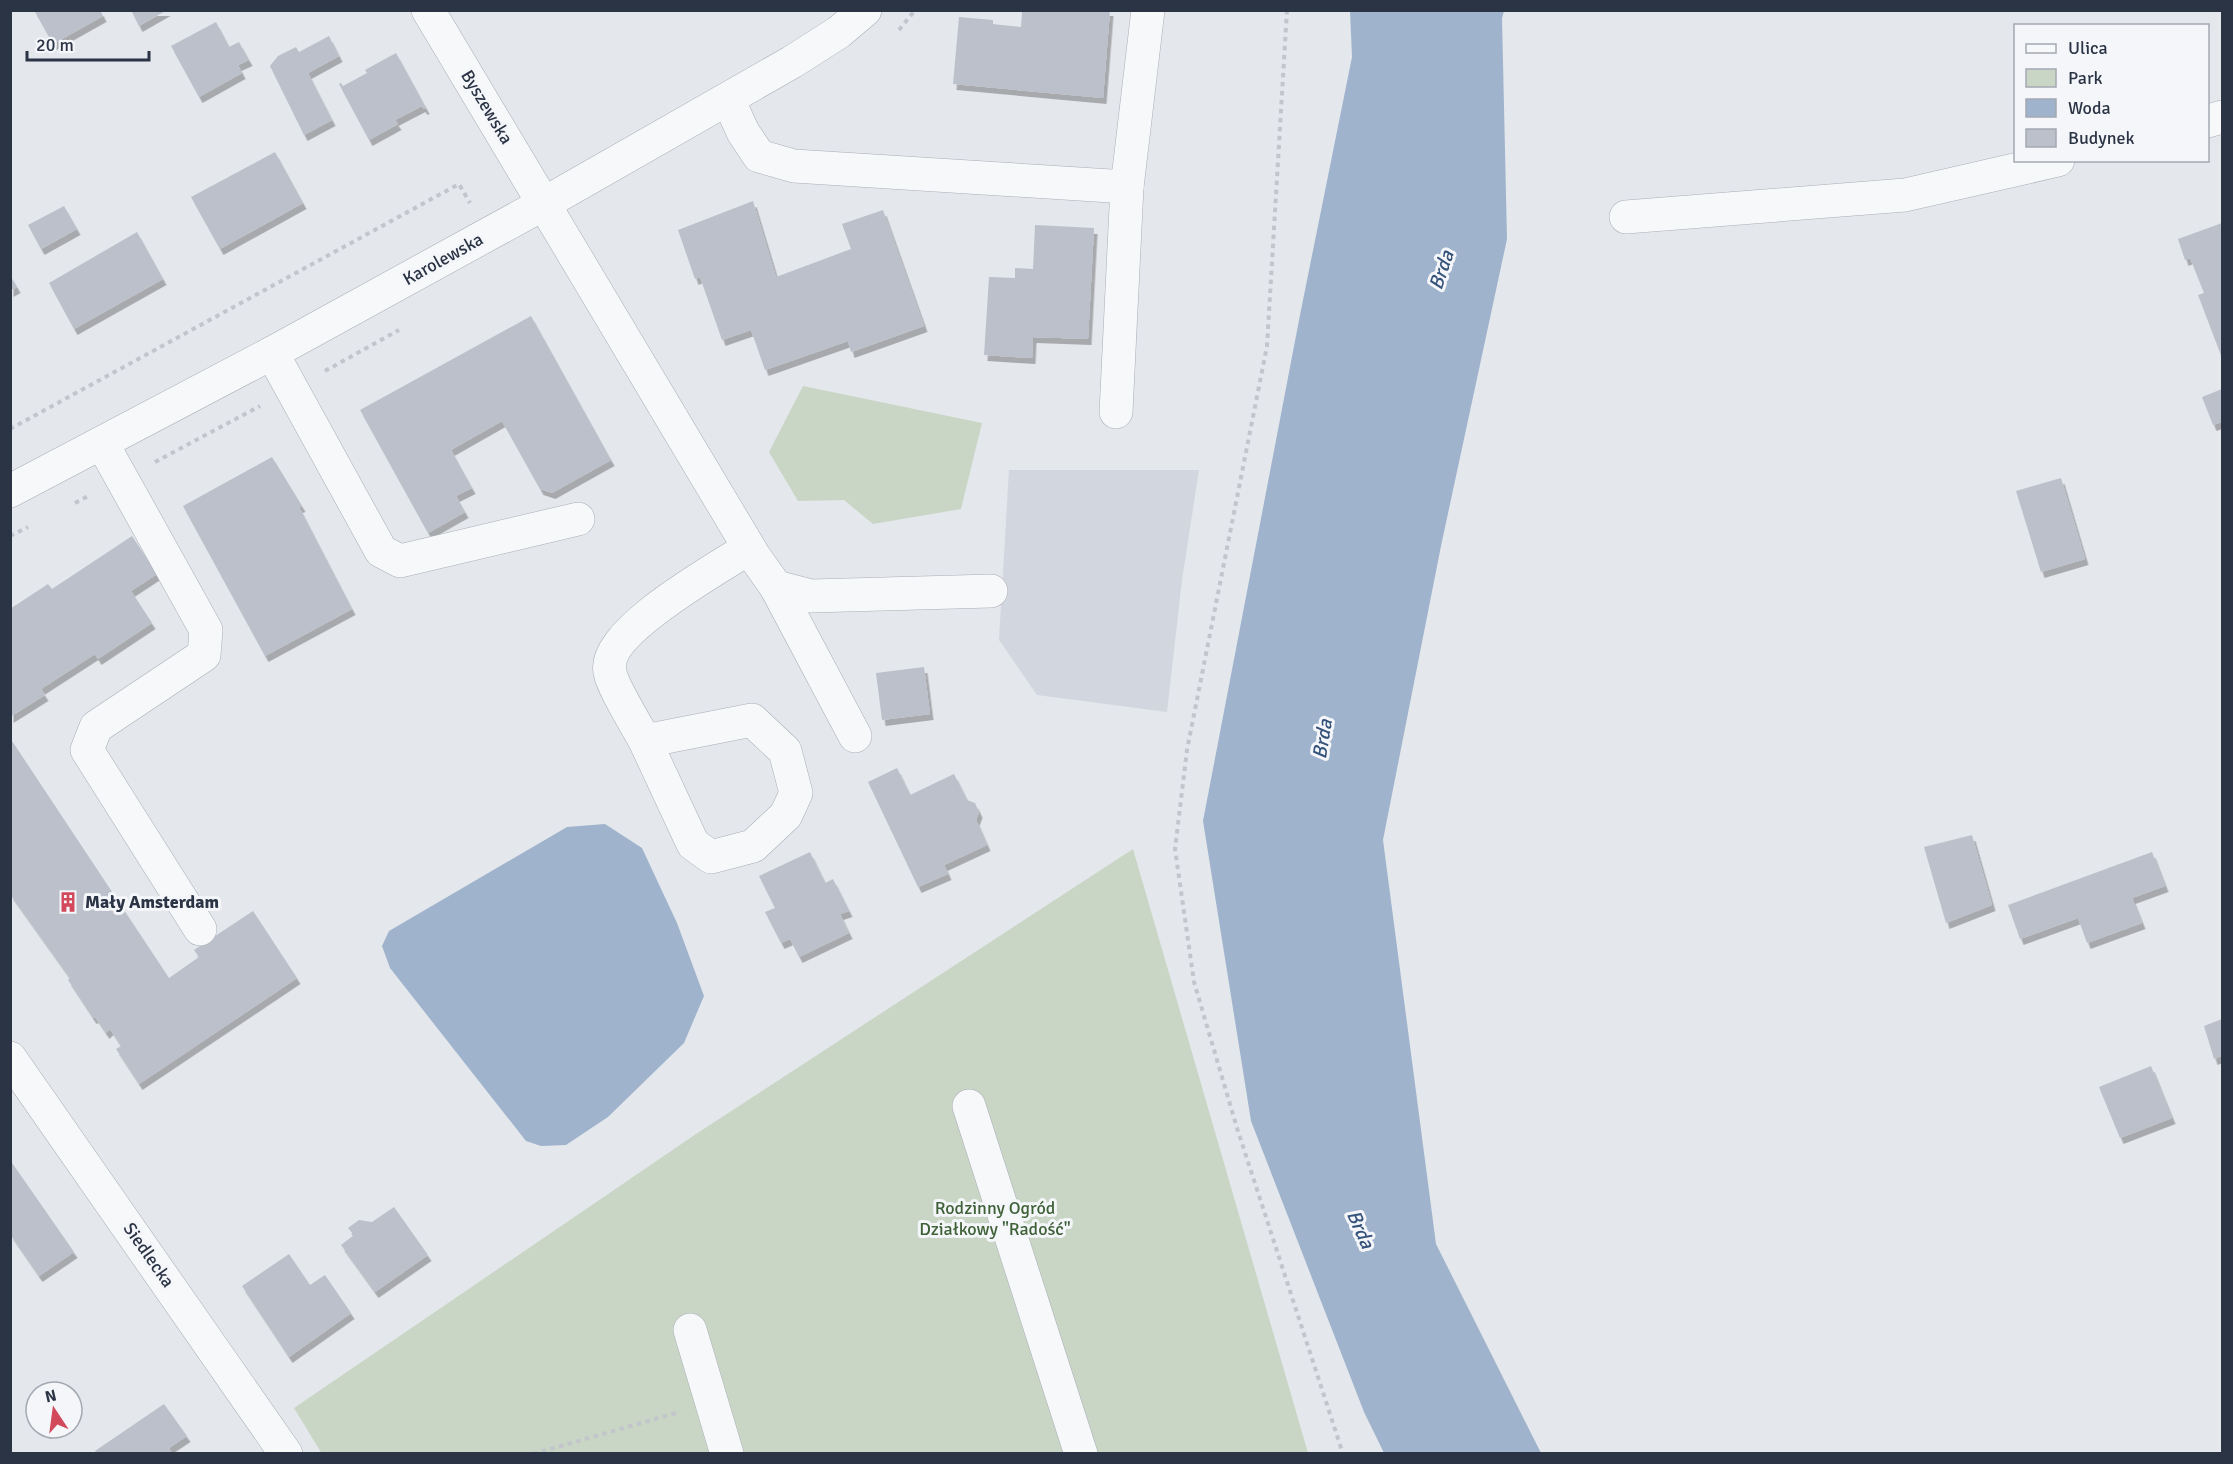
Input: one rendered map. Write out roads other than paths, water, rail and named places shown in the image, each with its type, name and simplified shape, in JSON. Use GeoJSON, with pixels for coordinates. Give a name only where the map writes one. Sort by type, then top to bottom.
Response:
{"type":"FeatureCollection","features":[{"type":"Feature","properties":{"kind":"street","name":"Byszewska"},"geometry":{"type":"LineString","coordinates":[[428,10],[749,548],[776,587],[855,736]]}},
{"type":"Feature","properties":{"kind":"street","name":"Karolewska"},"geometry":{"type":"LineString","coordinates":[[10,491],[272,353],[545,203],[820,44],[865,10]]}},
{"type":"Feature","properties":{"kind":"street"},"geometry":{"type":"LineString","coordinates":[[1116,412],[1126,187],[1148,10]]}},
{"type":"Feature","properties":{"kind":"street"},"geometry":{"type":"LineString","coordinates":[[728,99],[743,132],[759,156],[794,166],[1126,187]]}},
{"type":"Feature","properties":{"kind":"street"},"geometry":{"type":"LineString","coordinates":[[1626,216],[1905,195],[2049,162]]}},
{"type":"Feature","properties":{"kind":"street"},"geometry":{"type":"LineString","coordinates":[[272,353],[381,551],[400,561],[578,519]]}},
{"type":"Feature","properties":{"kind":"street"},"geometry":{"type":"LineString","coordinates":[[102,443],[206,630],[204,655],[96,727],[87,750],[200,929]]}},
{"type":"Feature","properties":{"kind":"street"},"geometry":{"type":"LineString","coordinates":[[645,741],[752,720],[785,751],[796,793],[786,815],[753,846],[711,857],[693,844],[645,741],[609,671],[612,653],[651,611],[749,548]]}},
{"type":"Feature","properties":{"kind":"street"},"geometry":{"type":"LineString","coordinates":[[776,587],[811,596],[991,591]]}},
{"type":"Feature","properties":{"kind":"street","name":"Siedlecka"},"geometry":{"type":"LineString","coordinates":[[10,1058],[285,1454]]}},
{"type":"Feature","properties":{"kind":"street"},"geometry":{"type":"LineString","coordinates":[[969,1106],[1081,1454]]}},
{"type":"Feature","properties":{"kind":"street"},"geometry":{"type":"LineString","coordinates":[[690,1330],[727,1454]]}},
{"type":"Feature","properties":{"kind":"water","name":"Brda"},"geometry":{"type":"Polygon","coordinates":[[[1350,11],[1504,11],[1502,18],[1507,239],[1441,546],[1383,840],[1436,1244],[1541,1453],[1384,1453],[1364,1412],[1251,1121],[1203,821],[1352,57],[1350,11]]]}},
{"type":"Feature","properties":{"kind":"water"},"geometry":{"type":"Polygon","coordinates":[[[605,824],[642,848],[677,923],[704,996],[684,1043],[608,1117],[566,1145],[541,1146],[526,1141],[390,968],[382,946],[389,931],[567,827],[605,824]]]}},
{"type":"Feature","properties":{"kind":"place","name":"Mały Amsterdam"},"geometry":{"type":"Point","coordinates":[68,902]}},
{"type":"Feature","properties":{"kind":"park label","name":"Rodzinny Ogród Działkowy \"Radość\""},"geometry":{"type":"Point","coordinates":[995,1218]}}]}
